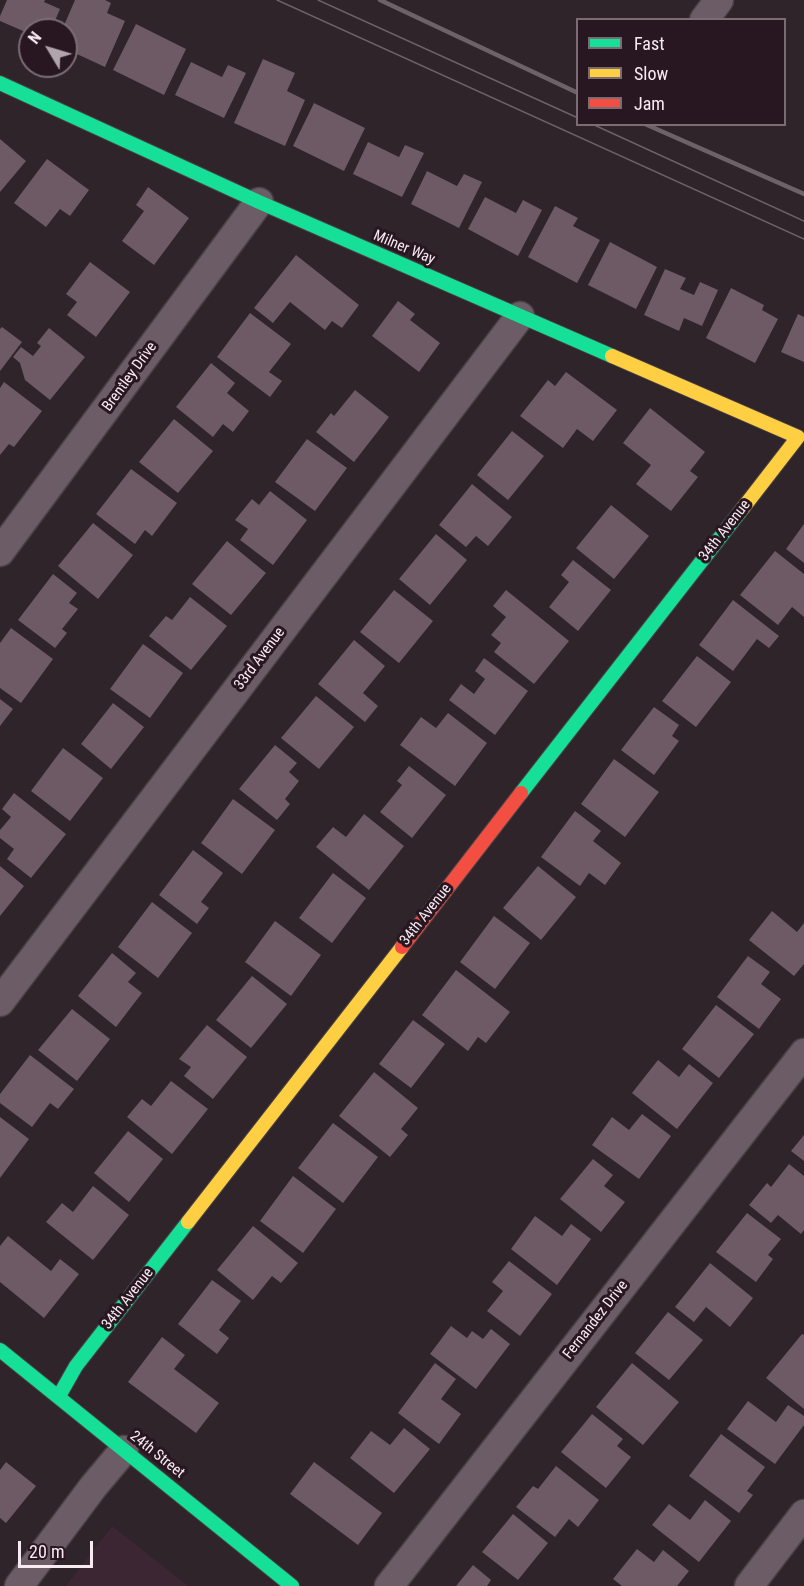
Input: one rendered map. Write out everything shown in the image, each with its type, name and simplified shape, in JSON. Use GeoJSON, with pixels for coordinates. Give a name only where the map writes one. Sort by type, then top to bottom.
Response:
{"type":"FeatureCollection","features":[{"type":"Feature","properties":{"kind":"street"},"geometry":{"type":"LineString","coordinates":[[706,18],[719,0]]}},
{"type":"Feature","properties":{"kind":"street","name":"Milner Way"},"geometry":{"type":"LineString","coordinates":[[0,83],[259,202],[798,437]]}},
{"type":"Feature","properties":{"kind":"street","name":"Brentley Drive"},"geometry":{"type":"LineString","coordinates":[[5,536],[259,202]]}},
{"type":"Feature","properties":{"kind":"street","name":"33rd Avenue"},"geometry":{"type":"LineString","coordinates":[[0,1002],[520,316]]}},
{"type":"Feature","properties":{"kind":"street","name":"34th Avenue"},"geometry":{"type":"LineString","coordinates":[[59,1396],[76,1366],[798,437]]}},
{"type":"Feature","properties":{"kind":"street","name":"Fernandez Drive"},"geometry":{"type":"LineString","coordinates":[[389,1586],[804,1053]]}},
{"type":"Feature","properties":{"kind":"street","name":"24th Street"},"geometry":{"type":"LineString","coordinates":[[0,1350],[292,1586]]}},
{"type":"Feature","properties":{"kind":"street"},"geometry":{"type":"LineString","coordinates":[[19,1586],[93,1487],[124,1450]]}},
{"type":"Feature","properties":{"kind":"street"},"geometry":{"type":"LineString","coordinates":[[749,1586],[804,1514]]}},
{"type":"Feature","properties":{"kind":"shaded area"},"geometry":{"type":"Polygon","coordinates":[[[112,1526],[188,1586],[66,1586],[112,1526]]]}},
{"type":"Feature","properties":{"kind":"building"},"geometry":{"type":"Polygon","coordinates":[[[7,0],[45,0],[44,2],[60,9],[56,18],[18,18],[18,29],[0,21],[7,0]]]}},
{"type":"Feature","properties":{"kind":"building"},"geometry":{"type":"Polygon","coordinates":[[[75,0],[105,0],[111,3],[107,13],[125,21],[105,67],[78,55],[78,18],[67,18],[75,0]]]}},
{"type":"Feature","properties":{"kind":"building"},"geometry":{"type":"Polygon","coordinates":[[[136,24],[186,49],[164,95],[113,70],[136,24]]]}},
{"type":"Feature","properties":{"kind":"building"},"geometry":{"type":"Polygon","coordinates":[[[263,59],[295,73],[287,91],[305,100],[285,146],[234,123],[263,59]]]}},
{"type":"Feature","properties":{"kind":"building"},"geometry":{"type":"Polygon","coordinates":[[[191,62],[222,77],[228,65],[246,73],[224,118],[175,95],[191,62]]]}},
{"type":"Feature","properties":{"kind":"building"},"geometry":{"type":"Polygon","coordinates":[[[314,103],[365,128],[344,171],[293,146],[314,103]]]}},
{"type":"Feature","properties":{"kind":"building"},"geometry":{"type":"Polygon","coordinates":[[[0,139],[26,161],[0,192],[0,139]]]}},
{"type":"Feature","properties":{"kind":"building"},"geometry":{"type":"Polygon","coordinates":[[[368,142],[399,157],[405,145],[424,153],[402,197],[353,174],[368,142]]]}},
{"type":"Feature","properties":{"kind":"building"},"geometry":{"type":"Polygon","coordinates":[[[47,159],[89,190],[70,216],[60,209],[46,227],[14,203],[47,159]]]}},
{"type":"Feature","properties":{"kind":"building"},"geometry":{"type":"Polygon","coordinates":[[[427,171],[457,186],[464,174],[482,182],[459,228],[411,204],[427,171]]]}},
{"type":"Feature","properties":{"kind":"building"},"geometry":{"type":"Polygon","coordinates":[[[148,187],[189,218],[154,265],[122,241],[144,211],[136,205],[148,187]]]}},
{"type":"Feature","properties":{"kind":"building"},"geometry":{"type":"Polygon","coordinates":[[[485,197],[516,213],[523,200],[542,210],[518,256],[468,229],[485,197]]]}},
{"type":"Feature","properties":{"kind":"building"},"geometry":{"type":"Polygon","coordinates":[[[555,206],[578,218],[573,226],[600,240],[577,283],[528,257],[555,206]]]}},
{"type":"Feature","properties":{"kind":"building"},"geometry":{"type":"Polygon","coordinates":[[[610,242],[657,267],[636,309],[588,285],[610,242]]]}},
{"type":"Feature","properties":{"kind":"building"},"geometry":{"type":"Polygon","coordinates":[[[296,255],[359,305],[342,328],[332,321],[325,330],[290,302],[273,323],[254,308],[296,255]]]}},
{"type":"Feature","properties":{"kind":"building"},"geometry":{"type":"Polygon","coordinates":[[[90,262],[130,292],[96,337],[67,315],[77,302],[66,294],[90,262]]]}},
{"type":"Feature","properties":{"kind":"building"},"geometry":{"type":"Polygon","coordinates":[[[665,269],[686,278],[680,289],[694,295],[700,282],[718,290],[702,326],[684,318],[679,331],[644,315],[665,269]]]}},
{"type":"Feature","properties":{"kind":"building"},"geometry":{"type":"Polygon","coordinates":[[[731,288],[764,305],[762,310],[778,319],[755,363],[706,338],[731,288]]]}},
{"type":"Feature","properties":{"kind":"building"},"geometry":{"type":"Polygon","coordinates":[[[398,301],[415,314],[410,320],[440,343],[419,372],[372,336],[398,301]]]}},
{"type":"Feature","properties":{"kind":"building"},"geometry":{"type":"Polygon","coordinates":[[[250,313],[291,344],[269,372],[282,381],[270,397],[217,357],[250,313]]]}},
{"type":"Feature","properties":{"kind":"building"},"geometry":{"type":"Polygon","coordinates":[[[798,314],[804,317],[804,362],[781,352],[798,314]]]}},
{"type":"Feature","properties":{"kind":"building"},"geometry":{"type":"Polygon","coordinates":[[[2,327],[22,342],[0,371],[0,329],[2,327]]]}},
{"type":"Feature","properties":{"kind":"building"},"geometry":{"type":"Polygon","coordinates":[[[49,328],[85,357],[50,400],[25,380],[20,363],[13,357],[21,347],[33,356],[41,346],[37,343],[49,328]]]}},
{"type":"Feature","properties":{"kind":"building"},"geometry":{"type":"Polygon","coordinates":[[[211,363],[235,383],[227,393],[249,411],[233,432],[223,424],[213,437],[176,407],[211,363]]]}},
{"type":"Feature","properties":{"kind":"building"},"geometry":{"type":"Polygon","coordinates":[[[566,372],[617,410],[593,441],[577,429],[563,448],[520,416],[548,380],[555,386],[566,372]]]}},
{"type":"Feature","properties":{"kind":"building"},"geometry":{"type":"Polygon","coordinates":[[[4,382],[42,411],[14,447],[9,444],[0,455],[0,388],[4,382]]]}},
{"type":"Feature","properties":{"kind":"building"},"geometry":{"type":"Polygon","coordinates":[[[355,390],[389,417],[354,462],[316,432],[331,413],[334,416],[355,390]]]}},
{"type":"Feature","properties":{"kind":"building"},"geometry":{"type":"Polygon","coordinates":[[[650,408],[705,452],[690,471],[698,477],[671,511],[636,484],[651,465],[623,443],[650,408]]]}},
{"type":"Feature","properties":{"kind":"building"},"geometry":{"type":"Polygon","coordinates":[[[174,419],[213,451],[178,493],[139,462],[174,419]]]}},
{"type":"Feature","properties":{"kind":"building"},"geometry":{"type":"Polygon","coordinates":[[[512,431],[544,456],[508,500],[477,475],[512,431]]]}},
{"type":"Feature","properties":{"kind":"building"},"geometry":{"type":"Polygon","coordinates":[[[307,439],[347,468],[315,511],[275,482],[307,439]]]}},
{"type":"Feature","properties":{"kind":"building"},"geometry":{"type":"Polygon","coordinates":[[[131,469],[177,503],[152,536],[145,530],[135,544],[96,514],[131,469]]]}},
{"type":"Feature","properties":{"kind":"building"},"geometry":{"type":"Polygon","coordinates":[[[472,484],[512,517],[488,546],[476,536],[466,547],[439,525],[472,484]]]}},
{"type":"Feature","properties":{"kind":"building"},"geometry":{"type":"Polygon","coordinates":[[[270,491],[307,520],[273,565],[240,540],[248,529],[235,520],[252,499],[259,505],[270,491]]]}},
{"type":"Feature","properties":{"kind":"building"},"geometry":{"type":"Polygon","coordinates":[[[611,505],[649,536],[614,579],[576,548],[611,505]]]}},
{"type":"Feature","properties":{"kind":"building"},"geometry":{"type":"Polygon","coordinates":[[[93,523],[133,555],[98,599],[58,566],[93,523]]]}},
{"type":"Feature","properties":{"kind":"building"},"geometry":{"type":"Polygon","coordinates":[[[804,524],[804,563],[786,549],[804,524]]]}},
{"type":"Feature","properties":{"kind":"building"},"geometry":{"type":"Polygon","coordinates":[[[436,534],[467,560],[430,605],[399,579],[436,534]]]}},
{"type":"Feature","properties":{"kind":"building"},"geometry":{"type":"Polygon","coordinates":[[[227,541],[266,573],[231,615],[192,584],[227,541]]]}},
{"type":"Feature","properties":{"kind":"building"},"geometry":{"type":"Polygon","coordinates":[[[775,551],[804,574],[804,617],[792,607],[778,625],[740,595],[775,551]]]}},
{"type":"Feature","properties":{"kind":"building"},"geometry":{"type":"Polygon","coordinates":[[[573,560],[611,590],[578,631],[549,607],[569,582],[561,575],[573,560]]]}},
{"type":"Feature","properties":{"kind":"building"},"geometry":{"type":"Polygon","coordinates":[[[53,574],[77,593],[69,603],[78,609],[62,629],[67,633],[55,648],[18,620],[53,574]]]}},
{"type":"Feature","properties":{"kind":"building"},"geometry":{"type":"Polygon","coordinates":[[[394,590],[433,621],[399,663],[360,632],[394,590]]]}},
{"type":"Feature","properties":{"kind":"building"},"geometry":{"type":"Polygon","coordinates":[[[506,590],[569,641],[534,684],[494,652],[501,643],[491,635],[506,617],[493,606],[506,590]]]}},
{"type":"Feature","properties":{"kind":"building"},"geometry":{"type":"Polygon","coordinates":[[[190,597],[227,626],[191,670],[149,636],[166,616],[172,620],[190,597]]]}},
{"type":"Feature","properties":{"kind":"building"},"geometry":{"type":"Polygon","coordinates":[[[733,600],[779,636],[769,648],[757,639],[733,671],[699,645],[733,600]]]}},
{"type":"Feature","properties":{"kind":"building"},"geometry":{"type":"Polygon","coordinates":[[[11,628],[53,659],[21,703],[0,688],[0,643],[11,628]]]}},
{"type":"Feature","properties":{"kind":"building"},"geometry":{"type":"Polygon","coordinates":[[[354,640],[385,666],[363,693],[378,706],[365,722],[318,684],[354,640]]]}},
{"type":"Feature","properties":{"kind":"building"},"geometry":{"type":"Polygon","coordinates":[[[143,644],[183,673],[150,718],[110,689],[143,644]]]}},
{"type":"Feature","properties":{"kind":"building"},"geometry":{"type":"Polygon","coordinates":[[[697,656],[731,682],[696,727],[662,701],[697,656]]]}},
{"type":"Feature","properties":{"kind":"building"},"geometry":{"type":"Polygon","coordinates":[[[484,658],[528,691],[495,735],[449,700],[461,684],[474,694],[485,679],[475,671],[484,658]]]}},
{"type":"Feature","properties":{"kind":"building"},"geometry":{"type":"Polygon","coordinates":[[[316,696],[354,727],[319,769],[281,738],[316,696]]]}},
{"type":"Feature","properties":{"kind":"building"},"geometry":{"type":"Polygon","coordinates":[[[0,699],[13,709],[0,726],[0,699]]]}},
{"type":"Feature","properties":{"kind":"building"},"geometry":{"type":"Polygon","coordinates":[[[113,703],[144,727],[111,769],[81,744],[113,703]]]}},
{"type":"Feature","properties":{"kind":"building"},"geometry":{"type":"Polygon","coordinates":[[[654,707],[679,725],[672,736],[679,741],[654,775],[621,750],[654,707]]]}},
{"type":"Feature","properties":{"kind":"building"},"geometry":{"type":"Polygon","coordinates":[[[448,713],[487,743],[455,786],[400,745],[421,717],[436,728],[448,713]]]}},
{"type":"Feature","properties":{"kind":"building"},"geometry":{"type":"Polygon","coordinates":[[[275,745],[297,763],[289,772],[299,781],[285,799],[290,804],[277,820],[239,789],[275,745]]]}},
{"type":"Feature","properties":{"kind":"building"},"geometry":{"type":"Polygon","coordinates":[[[63,748],[103,778],[70,821],[31,791],[63,748]]]}},
{"type":"Feature","properties":{"kind":"building"},"geometry":{"type":"Polygon","coordinates":[[[614,759],[659,792],[625,837],[581,804],[614,759]]]}},
{"type":"Feature","properties":{"kind":"building"},"geometry":{"type":"Polygon","coordinates":[[[409,766],[446,795],[412,838],[380,812],[402,785],[397,781],[409,766]]]}},
{"type":"Feature","properties":{"kind":"building"},"geometry":{"type":"Polygon","coordinates":[[[14,793],[66,834],[31,878],[7,859],[14,849],[0,838],[0,830],[11,817],[2,809],[14,793]]]}},
{"type":"Feature","properties":{"kind":"building"},"geometry":{"type":"Polygon","coordinates":[[[233,799],[275,830],[242,874],[201,843],[233,799]]]}},
{"type":"Feature","properties":{"kind":"building"},"geometry":{"type":"Polygon","coordinates":[[[575,811],[601,831],[593,841],[621,863],[605,885],[589,873],[580,886],[541,857],[575,811]]]}},
{"type":"Feature","properties":{"kind":"building"},"geometry":{"type":"Polygon","coordinates":[[[364,814],[404,846],[369,890],[316,847],[333,827],[346,837],[364,814]]]}},
{"type":"Feature","properties":{"kind":"building"},"geometry":{"type":"Polygon","coordinates":[[[193,850],[223,873],[201,902],[209,908],[197,924],[159,895],[193,850]]]}},
{"type":"Feature","properties":{"kind":"building"},"geometry":{"type":"Polygon","coordinates":[[[0,866],[24,886],[0,916],[0,866]]]}},
{"type":"Feature","properties":{"kind":"building"},"geometry":{"type":"Polygon","coordinates":[[[538,866],[576,897],[541,940],[503,908],[538,866]]]}},
{"type":"Feature","properties":{"kind":"building"},"geometry":{"type":"Polygon","coordinates":[[[333,873],[366,898],[332,943],[299,918],[333,873]]]}},
{"type":"Feature","properties":{"kind":"building"},"geometry":{"type":"Polygon","coordinates":[[[152,902],[192,933],[158,978],[118,947],[152,902]]]}},
{"type":"Feature","properties":{"kind":"building"},"geometry":{"type":"Polygon","coordinates":[[[772,911],[797,932],[804,923],[804,964],[794,976],[749,940],[772,911]]]}},
{"type":"Feature","properties":{"kind":"building"},"geometry":{"type":"Polygon","coordinates":[[[494,916],[530,943],[495,989],[460,962],[494,916]]]}},
{"type":"Feature","properties":{"kind":"building"},"geometry":{"type":"Polygon","coordinates":[[[275,921],[321,955],[291,996],[245,962],[275,921]]]}},
{"type":"Feature","properties":{"kind":"building"},"geometry":{"type":"Polygon","coordinates":[[[112,953],[136,973],[128,982],[142,993],[116,1027],[78,996],[112,953]]]}},
{"type":"Feature","properties":{"kind":"building"},"geometry":{"type":"Polygon","coordinates":[[[748,956],[770,972],[761,984],[781,999],[759,1029],[717,997],[748,956]]]}},
{"type":"Feature","properties":{"kind":"building"},"geometry":{"type":"Polygon","coordinates":[[[456,970],[510,1012],[486,1043],[478,1037],[468,1051],[422,1015],[456,970]]]}},
{"type":"Feature","properties":{"kind":"building"},"geometry":{"type":"Polygon","coordinates":[[[252,976],[287,1004],[251,1048],[216,1020],[252,976]]]}},
{"type":"Feature","properties":{"kind":"building"},"geometry":{"type":"Polygon","coordinates":[[[716,1005],[754,1034],[719,1078],[682,1049],[716,1005]]]}},
{"type":"Feature","properties":{"kind":"building"},"geometry":{"type":"Polygon","coordinates":[[[72,1009],[110,1039],[77,1081],[38,1050],[72,1009]]]}},
{"type":"Feature","properties":{"kind":"building"},"geometry":{"type":"Polygon","coordinates":[[[413,1020],[445,1044],[411,1088],[379,1064],[413,1020]]]}},
{"type":"Feature","properties":{"kind":"building"},"geometry":{"type":"Polygon","coordinates":[[[207,1025],[247,1057],[213,1099],[184,1076],[191,1067],[179,1059],[207,1025]]]}},
{"type":"Feature","properties":{"kind":"building"},"geometry":{"type":"Polygon","coordinates":[[[30,1055],[74,1089],[58,1109],[50,1103],[32,1127],[0,1103],[0,1094],[30,1055]]]}},
{"type":"Feature","properties":{"kind":"building"},"geometry":{"type":"Polygon","coordinates":[[[658,1060],[679,1077],[689,1064],[713,1083],[677,1129],[632,1093],[658,1060]]]}},
{"type":"Feature","properties":{"kind":"building"},"geometry":{"type":"Polygon","coordinates":[[[374,1072],[418,1108],[401,1129],[408,1135],[390,1157],[339,1116],[374,1072]]]}},
{"type":"Feature","properties":{"kind":"building"},"geometry":{"type":"Polygon","coordinates":[[[171,1081],[208,1109],[172,1154],[127,1117],[142,1099],[151,1106],[171,1081]]]}},
{"type":"Feature","properties":{"kind":"building"},"geometry":{"type":"Polygon","coordinates":[[[642,1114],[671,1136],[639,1179],[592,1145],[612,1117],[629,1130],[642,1114]]]}},
{"type":"Feature","properties":{"kind":"building"},"geometry":{"type":"Polygon","coordinates":[[[0,1117],[29,1139],[0,1178],[0,1117]]]}},
{"type":"Feature","properties":{"kind":"building"},"geometry":{"type":"Polygon","coordinates":[[[333,1123],[378,1157],[343,1203],[298,1168],[333,1123]]]}},
{"type":"Feature","properties":{"kind":"building"},"geometry":{"type":"Polygon","coordinates":[[[128,1131],[163,1159],[129,1202],[94,1173],[128,1131]]]}},
{"type":"Feature","properties":{"kind":"building"},"geometry":{"type":"Polygon","coordinates":[[[804,1135],[804,1161],[791,1151],[804,1135]]]}},
{"type":"Feature","properties":{"kind":"building"},"geometry":{"type":"Polygon","coordinates":[[[593,1159],[613,1175],[604,1186],[625,1202],[601,1232],[560,1199],[593,1159]]]}},
{"type":"Feature","properties":{"kind":"building"},"geometry":{"type":"Polygon","coordinates":[[[789,1164],[804,1176],[804,1230],[801,1234],[778,1215],[771,1223],[749,1205],[767,1183],[771,1187],[789,1164]]]}},
{"type":"Feature","properties":{"kind":"building"},"geometry":{"type":"Polygon","coordinates":[[[293,1176],[336,1209],[303,1253],[260,1221],[293,1176]]]}},
{"type":"Feature","properties":{"kind":"building"},"geometry":{"type":"Polygon","coordinates":[[[93,1186],[129,1215],[93,1260],[46,1222],[62,1203],[73,1212],[93,1186]]]}},
{"type":"Feature","properties":{"kind":"building"},"geometry":{"type":"Polygon","coordinates":[[[747,1213],[781,1239],[768,1255],[773,1259],[756,1282],[716,1252],[747,1213]]]}},
{"type":"Feature","properties":{"kind":"building"},"geometry":{"type":"Polygon","coordinates":[[[535,1216],[562,1236],[571,1224],[591,1239],[557,1285],[511,1249],[535,1216]]]}},
{"type":"Feature","properties":{"kind":"building"},"geometry":{"type":"Polygon","coordinates":[[[253,1226],[298,1263],[281,1283],[272,1276],[253,1300],[217,1270],[253,1226]]]}},
{"type":"Feature","properties":{"kind":"building"},"geometry":{"type":"Polygon","coordinates":[[[8,1236],[51,1271],[60,1259],[79,1274],[44,1318],[0,1282],[0,1246],[8,1236]]]}},
{"type":"Feature","properties":{"kind":"building"},"geometry":{"type":"Polygon","coordinates":[[[509,1261],[552,1294],[520,1336],[487,1311],[503,1291],[492,1282],[509,1261]]]}},
{"type":"Feature","properties":{"kind":"building"},"geometry":{"type":"Polygon","coordinates":[[[710,1263],[753,1298],[730,1327],[706,1307],[694,1322],[675,1307],[710,1263]]]}},
{"type":"Feature","properties":{"kind":"building"},"geometry":{"type":"Polygon","coordinates":[[[212,1280],[241,1301],[219,1330],[229,1338],[217,1354],[178,1324],[212,1280]]]}},
{"type":"Feature","properties":{"kind":"building"},"geometry":{"type":"Polygon","coordinates":[[[668,1312],[703,1340],[669,1380],[635,1353],[668,1312]]]}},
{"type":"Feature","properties":{"kind":"building"},"geometry":{"type":"Polygon","coordinates":[[[451,1326],[467,1338],[472,1331],[483,1339],[491,1329],[510,1344],[476,1389],[430,1354],[451,1326]]]}},
{"type":"Feature","properties":{"kind":"building"},"geometry":{"type":"Polygon","coordinates":[[[802,1334],[804,1335],[804,1409],[766,1378],[802,1334]]]}},
{"type":"Feature","properties":{"kind":"building"},"geometry":{"type":"Polygon","coordinates":[[[162,1337],[185,1355],[174,1369],[219,1403],[196,1433],[128,1382],[162,1337]]]}},
{"type":"Feature","properties":{"kind":"building"},"geometry":{"type":"Polygon","coordinates":[[[435,1363],[456,1379],[441,1399],[461,1414],[439,1444],[398,1413],[435,1363]]]}},
{"type":"Feature","properties":{"kind":"building"},"geometry":{"type":"Polygon","coordinates":[[[632,1363],[679,1402],[643,1445],[596,1407],[632,1363]]]}},
{"type":"Feature","properties":{"kind":"building"},"geometry":{"type":"Polygon","coordinates":[[[748,1401],[776,1422],[788,1405],[804,1416],[804,1425],[775,1464],[727,1429],[748,1401]]]}},
{"type":"Feature","properties":{"kind":"building"},"geometry":{"type":"Polygon","coordinates":[[[592,1414],[623,1439],[617,1446],[631,1457],[606,1488],[561,1452],[592,1414]]]}},
{"type":"Feature","properties":{"kind":"building"},"geometry":{"type":"Polygon","coordinates":[[[404,1428],[430,1449],[394,1493],[350,1458],[371,1431],[390,1445],[404,1428]]]}},
{"type":"Feature","properties":{"kind":"building"},"geometry":{"type":"Polygon","coordinates":[[[721,1434],[765,1467],[747,1491],[753,1495],[739,1513],[689,1476],[721,1434]]]}},
{"type":"Feature","properties":{"kind":"building"},"geometry":{"type":"Polygon","coordinates":[[[6,1462],[36,1486],[6,1523],[0,1518],[0,1470],[6,1462]]]}},
{"type":"Feature","properties":{"kind":"building"},"geometry":{"type":"Polygon","coordinates":[[[314,1462],[382,1513],[358,1545],[290,1494],[314,1462]]]}},
{"type":"Feature","properties":{"kind":"building"},"geometry":{"type":"Polygon","coordinates":[[[556,1466],[599,1500],[578,1527],[569,1519],[555,1537],[516,1507],[533,1486],[538,1489],[556,1466]]]}},
{"type":"Feature","properties":{"kind":"building"},"geometry":{"type":"Polygon","coordinates":[[[705,1500],[731,1521],[699,1562],[652,1525],[669,1504],[690,1520],[705,1500]]]}},
{"type":"Feature","properties":{"kind":"building"},"geometry":{"type":"Polygon","coordinates":[[[513,1514],[548,1543],[518,1580],[482,1552],[513,1514]]]}},
{"type":"Feature","properties":{"kind":"building"},"geometry":{"type":"Polygon","coordinates":[[[637,1549],[654,1562],[663,1550],[689,1571],[677,1586],[622,1586],[613,1579],[637,1549]]]}},
{"type":"Feature","properties":{"kind":"building"},"geometry":{"type":"Polygon","coordinates":[[[473,1565],[491,1580],[487,1586],[456,1586],[473,1565]]]}},
{"type":"Feature","properties":{"kind":"tram line"},"geometry":{"type":"LineString","coordinates":[[277,0],[804,239]]}},
{"type":"Feature","properties":{"kind":"tram line"},"geometry":{"type":"LineString","coordinates":[[318,0],[576,117]]}},
{"type":"Feature","properties":{"kind":"tram line"},"geometry":{"type":"LineString","coordinates":[[596,126],[804,221]]}},
{"type":"Feature","properties":{"kind":"railway"},"geometry":{"type":"LineString","coordinates":[[380,0],[576,92]]}},
{"type":"Feature","properties":{"kind":"railway"},"geometry":{"type":"LineString","coordinates":[[650,126],[804,194]]}},
{"type":"Feature","properties":{"kind":"traffic: fast"},"geometry":{"type":"LineString","coordinates":[[0,83],[259,202],[612,356]]}},
{"type":"Feature","properties":{"kind":"traffic: fast"},"geometry":{"type":"LineString","coordinates":[[521,793],[743,508]]}},
{"type":"Feature","properties":{"kind":"traffic: fast"},"geometry":{"type":"LineString","coordinates":[[59,1396],[76,1366],[188,1222]]}},
{"type":"Feature","properties":{"kind":"traffic: fast"},"geometry":{"type":"LineString","coordinates":[[0,1350],[292,1586]]}},
{"type":"Feature","properties":{"kind":"traffic: slow"},"geometry":{"type":"LineString","coordinates":[[612,356],[798,437],[743,508]]}},
{"type":"Feature","properties":{"kind":"traffic: slow"},"geometry":{"type":"LineString","coordinates":[[188,1222],[402,947]]}},
{"type":"Feature","properties":{"kind":"traffic: jam"},"geometry":{"type":"LineString","coordinates":[[402,947],[521,793]]}}]}
